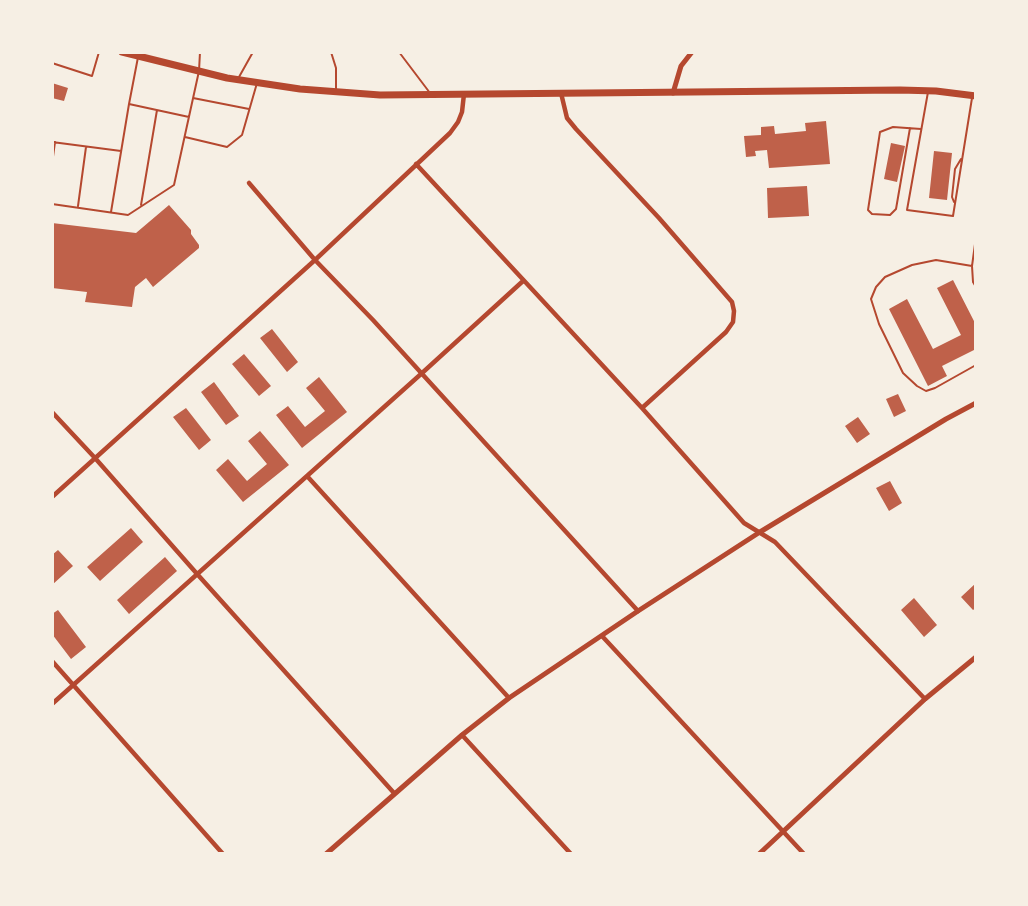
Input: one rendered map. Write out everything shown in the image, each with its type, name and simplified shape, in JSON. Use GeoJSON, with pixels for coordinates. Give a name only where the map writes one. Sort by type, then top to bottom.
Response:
{"type":"FeatureCollection","features":[{"type":"Feature","properties":{"kind":"main road"},"geometry":{"type":"LineString","coordinates":[[122,52],[138,54],[238,80],[300,89],[380,95],[928,91],[974,96]]}},
{"type":"Feature","properties":{"kind":"street"},"geometry":{"type":"LineString","coordinates":[[673,93],[681,66],[692,52]]}},
{"type":"Feature","properties":{"kind":"street"},"geometry":{"type":"LineString","coordinates":[[561,93],[567,118],[732,302],[733,322],[726,332],[642,408]]}},
{"type":"Feature","properties":{"kind":"street"},"geometry":{"type":"LineString","coordinates":[[52,497],[315,260],[450,133],[462,112],[464,94]]}},
{"type":"Feature","properties":{"kind":"street"},"geometry":{"type":"LineString","coordinates":[[416,164],[642,408],[744,523],[775,542],[925,699]]}},
{"type":"Feature","properties":{"kind":"street"},"geometry":{"type":"LineString","coordinates":[[249,183],[315,260],[373,320],[638,611]]}},
{"type":"Feature","properties":{"kind":"street"},"geometry":{"type":"LineString","coordinates":[[52,704],[523,281]]}},
{"type":"Feature","properties":{"kind":"street"},"geometry":{"type":"LineString","coordinates":[[326,854],[462,735],[510,698],[760,532],[946,418],[975,403]]}},
{"type":"Feature","properties":{"kind":"street"},"geometry":{"type":"LineString","coordinates":[[52,412],[394,793]]}},
{"type":"Feature","properties":{"kind":"street"},"geometry":{"type":"LineString","coordinates":[[307,476],[510,698]]}},
{"type":"Feature","properties":{"kind":"street"},"geometry":{"type":"LineString","coordinates":[[602,636],[804,854]]}},
{"type":"Feature","properties":{"kind":"street"},"geometry":{"type":"LineString","coordinates":[[759,854],[925,699],[975,657]]}},
{"type":"Feature","properties":{"kind":"street"},"geometry":{"type":"LineString","coordinates":[[52,661],[223,854]]}},
{"type":"Feature","properties":{"kind":"street"},"geometry":{"type":"LineString","coordinates":[[462,735],[571,854]]}},
{"type":"Feature","properties":{"kind":"lane"},"geometry":{"type":"LineString","coordinates":[[52,63],[92,76],[99,52]]}},
{"type":"Feature","properties":{"kind":"lane"},"geometry":{"type":"LineString","coordinates":[[52,204],[128,215],[174,185],[199,71],[200,52]]}},
{"type":"Feature","properties":{"kind":"lane"},"geometry":{"type":"LineString","coordinates":[[238,80],[253,52]]}},
{"type":"Feature","properties":{"kind":"lane"},"geometry":{"type":"LineString","coordinates":[[331,52],[336,68],[336,92]]}},
{"type":"Feature","properties":{"kind":"lane"},"geometry":{"type":"LineString","coordinates":[[399,52],[432,95]]}},
{"type":"Feature","properties":{"kind":"lane"},"geometry":{"type":"LineString","coordinates":[[111,212],[138,54]]}},
{"type":"Feature","properties":{"kind":"lane"},"geometry":{"type":"LineString","coordinates":[[184,137],[227,147],[242,135],[257,83]]}},
{"type":"Feature","properties":{"kind":"lane"},"geometry":{"type":"LineString","coordinates":[[928,91],[907,210],[952,216],[974,96]]}},
{"type":"Feature","properties":{"kind":"lane"},"geometry":{"type":"LineString","coordinates":[[193,98],[250,109]]}},
{"type":"Feature","properties":{"kind":"lane"},"geometry":{"type":"LineString","coordinates":[[129,104],[189,117]]}},
{"type":"Feature","properties":{"kind":"lane"},"geometry":{"type":"LineString","coordinates":[[141,206],[157,110]]}},
{"type":"Feature","properties":{"kind":"lane"},"geometry":{"type":"LineString","coordinates":[[910,128],[896,209],[890,215],[872,214],[868,210],[880,132],[893,127],[910,128],[921,129]]}},
{"type":"Feature","properties":{"kind":"lane"},"geometry":{"type":"LineString","coordinates":[[52,164],[54,142],[121,151]]}},
{"type":"Feature","properties":{"kind":"lane"},"geometry":{"type":"LineString","coordinates":[[78,207],[86,147]]}},
{"type":"Feature","properties":{"kind":"lane"},"geometry":{"type":"LineString","coordinates":[[975,237],[972,266],[975,287]]}},
{"type":"Feature","properties":{"kind":"lane"},"geometry":{"type":"LineString","coordinates":[[972,266],[936,260],[912,265],[885,277],[876,287],[871,299],[879,324],[903,373],[917,386],[926,391],[935,388],[975,366]]}},
{"type":"Feature","properties":{"kind":"building"},"geometry":{"type":"Polygon","coordinates":[[[52,83],[68,88],[64,101],[52,98],[52,83]]]}},
{"type":"Feature","properties":{"kind":"building"},"geometry":{"type":"Polygon","coordinates":[[[826,121],[830,164],[769,168],[767,150],[755,151],[756,156],[746,157],[744,136],[761,135],[761,127],[774,126],[775,134],[806,131],[805,123],[826,121]]]}},
{"type":"Feature","properties":{"kind":"building"},"geometry":{"type":"Polygon","coordinates":[[[891,143],[905,146],[897,182],[884,179],[891,143]]]}},
{"type":"Feature","properties":{"kind":"building"},"geometry":{"type":"Polygon","coordinates":[[[934,151],[952,153],[947,200],[929,198],[934,151]]]}},
{"type":"Feature","properties":{"kind":"building"},"geometry":{"type":"Polygon","coordinates":[[[807,186],[809,216],[768,218],[767,188],[807,186]]]}},
{"type":"Feature","properties":{"kind":"building"},"geometry":{"type":"Polygon","coordinates":[[[169,205],[191,230],[199,248],[153,287],[146,278],[135,287],[132,307],[85,302],[87,292],[52,288],[52,223],[136,233],[169,205]]]}},
{"type":"Feature","properties":{"kind":"building"},"geometry":{"type":"Polygon","coordinates":[[[953,280],[976,325],[976,349],[942,366],[947,376],[928,386],[889,309],[907,299],[933,349],[961,335],[937,288],[953,280]]]}},
{"type":"Feature","properties":{"kind":"building"},"geometry":{"type":"Polygon","coordinates":[[[272,329],[298,362],[287,372],[260,338],[272,329]]]}},
{"type":"Feature","properties":{"kind":"building"},"geometry":{"type":"Polygon","coordinates":[[[244,354],[271,386],[259,396],[232,364],[244,354]]]}},
{"type":"Feature","properties":{"kind":"building"},"geometry":{"type":"Polygon","coordinates":[[[319,377],[347,412],[302,448],[276,415],[288,406],[305,427],[325,411],[306,388],[319,377]]]}},
{"type":"Feature","properties":{"kind":"building"},"geometry":{"type":"Polygon","coordinates":[[[214,382],[239,416],[226,425],[201,392],[214,382]]]}},
{"type":"Feature","properties":{"kind":"building"},"geometry":{"type":"Polygon","coordinates":[[[898,394],[906,411],[894,417],[886,399],[898,394]]]}},
{"type":"Feature","properties":{"kind":"building"},"geometry":{"type":"Polygon","coordinates":[[[186,408],[211,440],[199,450],[173,417],[186,408]]]}},
{"type":"Feature","properties":{"kind":"building"},"geometry":{"type":"Polygon","coordinates":[[[858,417],[870,434],[857,443],[845,426],[858,417]]]}},
{"type":"Feature","properties":{"kind":"building"},"geometry":{"type":"Polygon","coordinates":[[[260,431],[289,465],[243,502],[216,470],[228,459],[247,481],[267,464],[248,441],[260,431]]]}},
{"type":"Feature","properties":{"kind":"building"},"geometry":{"type":"Polygon","coordinates":[[[890,481],[902,503],[889,511],[876,488],[890,481]]]}},
{"type":"Feature","properties":{"kind":"building"},"geometry":{"type":"Polygon","coordinates":[[[131,528],[143,542],[100,581],[87,567],[131,528]]]}},
{"type":"Feature","properties":{"kind":"building"},"geometry":{"type":"Polygon","coordinates":[[[58,550],[73,566],[52,585],[52,555],[58,550]]]}},
{"type":"Feature","properties":{"kind":"building"},"geometry":{"type":"Polygon","coordinates":[[[165,557],[177,571],[129,614],[117,600],[165,557]]]}},
{"type":"Feature","properties":{"kind":"building"},"geometry":{"type":"Polygon","coordinates":[[[976,583],[976,608],[973,610],[961,597],[976,583]]]}},
{"type":"Feature","properties":{"kind":"building"},"geometry":{"type":"Polygon","coordinates":[[[914,598],[937,625],[924,637],[901,610],[914,598]]]}},
{"type":"Feature","properties":{"kind":"building"},"geometry":{"type":"Polygon","coordinates":[[[58,610],[86,647],[71,659],[52,634],[52,614],[58,610]]]}}]}
